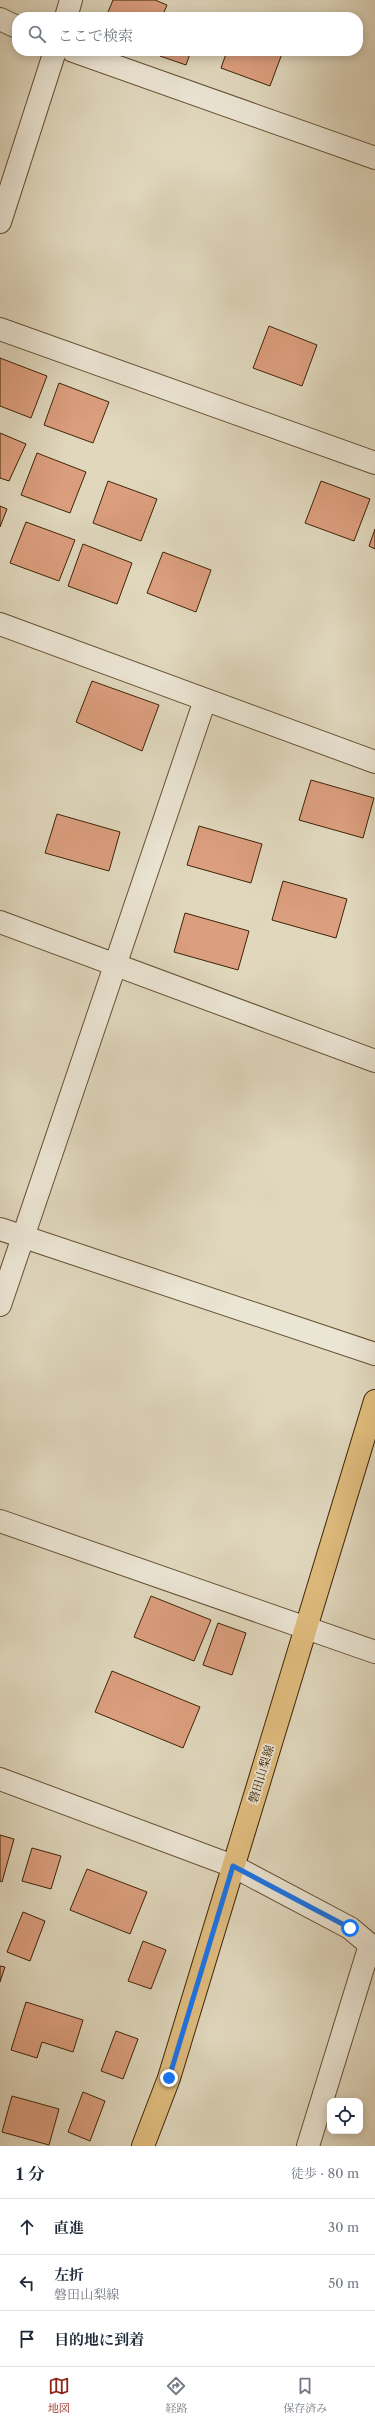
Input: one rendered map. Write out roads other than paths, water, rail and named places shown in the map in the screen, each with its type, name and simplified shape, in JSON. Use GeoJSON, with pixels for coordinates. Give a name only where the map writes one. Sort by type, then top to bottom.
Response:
{"type":"FeatureCollection","features":[{"type":"Feature","properties":{"kind":"main road","name":"磐田山梨線"},"geometry":{"type":"LineString","coordinates":[[143,2146],[169,2078],[375,1401]]}},
{"type":"Feature","properties":{"kind":"street"},"geometry":{"type":"LineString","coordinates":[[67,12],[71,0]]}},
{"type":"Feature","properties":{"kind":"street"},"geometry":{"type":"LineString","coordinates":[[0,19],[12,25]]}},
{"type":"Feature","properties":{"kind":"street"},"geometry":{"type":"LineString","coordinates":[[0,222],[53,56]]}},
{"type":"Feature","properties":{"kind":"street"},"geometry":{"type":"LineString","coordinates":[[87,56],[375,158]]}},
{"type":"Feature","properties":{"kind":"street"},"geometry":{"type":"LineString","coordinates":[[0,329],[375,463]]}},
{"type":"Feature","properties":{"kind":"street"},"geometry":{"type":"LineString","coordinates":[[0,624],[375,762]]}},
{"type":"Feature","properties":{"kind":"street"},"geometry":{"type":"LineString","coordinates":[[0,1305],[205,700]]}},
{"type":"Feature","properties":{"kind":"street"},"geometry":{"type":"LineString","coordinates":[[0,922],[375,1062]]}},
{"type":"Feature","properties":{"kind":"street"},"geometry":{"type":"LineString","coordinates":[[0,1229],[23,1238],[375,1354]]}},
{"type":"Feature","properties":{"kind":"street"},"geometry":{"type":"LineString","coordinates":[[0,1520],[375,1652]]}},
{"type":"Feature","properties":{"kind":"street"},"geometry":{"type":"LineString","coordinates":[[0,1779],[233,1866],[350,1928],[372,1947],[308,2146]]}}]}
